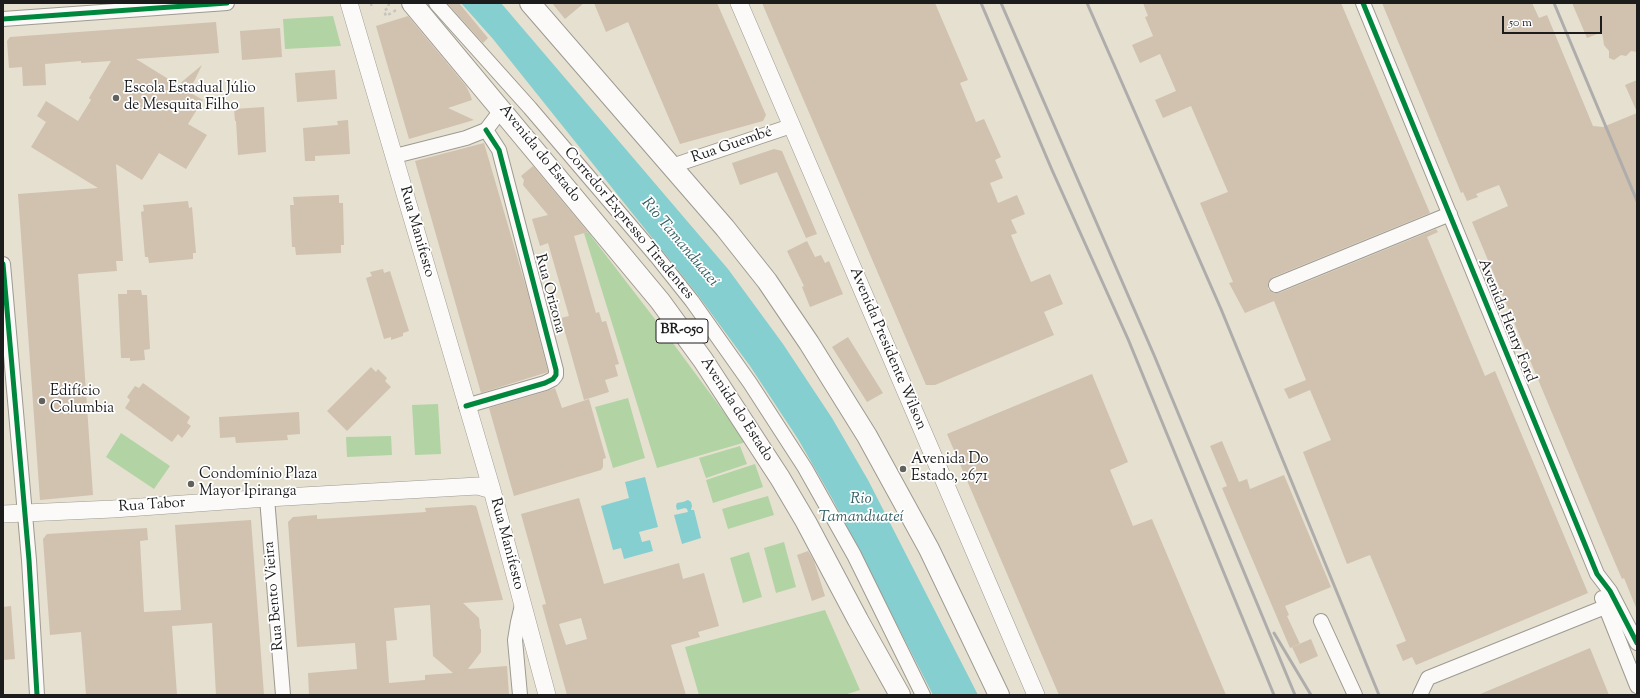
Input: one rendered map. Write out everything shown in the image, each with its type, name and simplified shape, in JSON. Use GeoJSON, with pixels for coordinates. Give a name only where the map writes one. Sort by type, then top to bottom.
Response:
{"type":"FeatureCollection","features":[{"type":"Feature","properties":{"kind":"highway","name":"Avenida do Estado"},"geometry":{"type":"LineString","coordinates":[[412,3],[502,109],[660,301],[703,360],[792,496],[900,695]]}},
{"type":"Feature","properties":{"kind":"highway"},"geometry":{"type":"LineString","coordinates":[[530,3],[725,228],[767,281],[809,343],[867,436],[929,549],[999,695]]}},
{"type":"Feature","properties":{"kind":"main road","name":"Rua Manifesto"},"geometry":{"type":"LineString","coordinates":[[349,3],[395,156],[482,461],[492,490],[547,695]]}},
{"type":"Feature","properties":{"kind":"main road","name":"Avenida Presidente Wilson"},"geometry":{"type":"LineString","coordinates":[[739,3],[1036,695]]}},
{"type":"Feature","properties":{"kind":"main road","name":"Rua Manifesto"},"geometry":{"type":"LineString","coordinates":[[473,486],[480,475],[482,461]]}},
{"type":"Feature","properties":{"kind":"main road","name":"Rua Tabor"},"geometry":{"type":"LineString","coordinates":[[3,514],[113,509],[473,486],[483,486],[492,490]]}},
{"type":"Feature","properties":{"kind":"street"},"geometry":{"type":"LineString","coordinates":[[3,19],[227,3]]}},
{"type":"Feature","properties":{"kind":"street","name":"Corredor Expresso Tiradentes"},"geometry":{"type":"LineString","coordinates":[[436,3],[535,114],[647,245],[692,301],[750,383],[805,468],[854,555],[923,695]]}},
{"type":"Feature","properties":{"kind":"street","name":"Avenida Henry Ford"},"geometry":{"type":"LineString","coordinates":[[1363,3],[1597,574],[1610,591],[1637,643]]}},
{"type":"Feature","properties":{"kind":"street"},"geometry":{"type":"LineString","coordinates":[[395,156],[466,138],[486,130],[502,109]]}},
{"type":"Feature","properties":{"kind":"street","name":"Rua Guembé"},"geometry":{"type":"LineString","coordinates":[[672,166],[792,126]]}},
{"type":"Feature","properties":{"kind":"street","name":"Rua Orizona"},"geometry":{"type":"LineString","coordinates":[[466,406],[545,383],[553,379],[556,375],[556,370],[498,150],[486,130]]}},
{"type":"Feature","properties":{"kind":"street"},"geometry":{"type":"LineString","coordinates":[[1276,285],[1450,214]]}},
{"type":"Feature","properties":{"kind":"street"},"geometry":{"type":"LineString","coordinates":[[3,264],[25,513],[37,695]]}},
{"type":"Feature","properties":{"kind":"street","name":"Rua Bento Vieira"},"geometry":{"type":"LineString","coordinates":[[267,498],[283,695]]}},
{"type":"Feature","properties":{"kind":"street"},"geometry":{"type":"LineString","coordinates":[[1597,574],[1605,607],[1637,686]]}},
{"type":"Feature","properties":{"kind":"street","name":"Rua Manifesto"},"geometry":{"type":"LineString","coordinates":[[520,695],[516,640],[522,605]]}},
{"type":"Feature","properties":{"kind":"street"},"geometry":{"type":"LineString","coordinates":[[1420,695],[1428,678],[1605,607]]}},
{"type":"Feature","properties":{"kind":"street"},"geometry":{"type":"LineString","coordinates":[[1321,621],[1355,695]]}},
{"type":"Feature","properties":{"kind":"path"},"geometry":{"type":"LineString","coordinates":[[371,3],[372,9]]}},
{"type":"Feature","properties":{"kind":"path"},"geometry":{"type":"LineString","coordinates":[[386,16],[384,11],[388,8],[389,3]]}},
{"type":"Feature","properties":{"kind":"green space"},"geometry":{"type":"Polygon","coordinates":[[[333,16],[341,46],[285,49],[283,19],[333,16]]]}},
{"type":"Feature","properties":{"kind":"green space"},"geometry":{"type":"Polygon","coordinates":[[[588,232],[661,327],[746,442],[657,468],[584,233],[588,232]]]}},
{"type":"Feature","properties":{"kind":"green space"},"geometry":{"type":"Polygon","coordinates":[[[628,398],[645,458],[613,468],[595,407],[628,398]]]}},
{"type":"Feature","properties":{"kind":"green space"},"geometry":{"type":"Polygon","coordinates":[[[438,404],[441,454],[415,455],[412,405],[438,404]]]}},
{"type":"Feature","properties":{"kind":"green space"},"geometry":{"type":"Polygon","coordinates":[[[121,433],[170,466],[154,489],[106,457],[121,433]]]}},
{"type":"Feature","properties":{"kind":"green space"},"geometry":{"type":"Polygon","coordinates":[[[391,436],[392,455],[347,457],[346,437],[391,436]]]}},
{"type":"Feature","properties":{"kind":"green space"},"geometry":{"type":"Polygon","coordinates":[[[740,446],[747,464],[706,478],[699,458],[740,446]]]}},
{"type":"Feature","properties":{"kind":"green space"},"geometry":{"type":"Polygon","coordinates":[[[755,464],[763,487],[713,503],[706,480],[755,464]]]}},
{"type":"Feature","properties":{"kind":"green space"},"geometry":{"type":"Polygon","coordinates":[[[768,496],[774,515],[728,529],[722,509],[768,496]]]}},
{"type":"Feature","properties":{"kind":"green space"},"geometry":{"type":"Polygon","coordinates":[[[784,542],[796,587],[776,593],[764,548],[784,542]]]}},
{"type":"Feature","properties":{"kind":"green space"},"geometry":{"type":"Polygon","coordinates":[[[749,552],[762,597],[743,603],[730,558],[749,552]]]}},
{"type":"Feature","properties":{"kind":"green space"},"geometry":{"type":"Polygon","coordinates":[[[825,610],[860,690],[844,695],[699,695],[685,647],[825,610]]]}},
{"type":"Feature","properties":{"kind":"water","name":"Rio Tamanduateí"},"geometry":{"type":"Polygon","coordinates":[[[461,3],[501,3],[728,269],[783,344],[832,418],[868,480],[978,695],[933,695],[833,500],[798,439],[750,366],[697,294],[493,39],[461,3]]]}},
{"type":"Feature","properties":{"kind":"water"},"geometry":{"type":"Polygon","coordinates":[[[645,477],[658,527],[639,532],[642,542],[650,540],[653,551],[624,559],[621,548],[613,550],[601,506],[629,498],[625,482],[645,477]]]}},
{"type":"Feature","properties":{"kind":"water"},"geometry":{"type":"Polygon","coordinates":[[[688,500],[691,502],[691,510],[694,510],[701,538],[682,544],[674,515],[688,512],[685,508],[677,510],[676,506],[677,503],[688,500]]]}},
{"type":"Feature","properties":{"kind":"building"},"geometry":{"type":"Polygon","coordinates":[[[447,3],[459,3],[488,38],[483,43],[447,3]]]}},
{"type":"Feature","properties":{"kind":"building"},"geometry":{"type":"Polygon","coordinates":[[[552,3],[584,3],[565,19],[552,3]]]}},
{"type":"Feature","properties":{"kind":"building"},"geometry":{"type":"Polygon","coordinates":[[[594,3],[717,3],[766,115],[763,121],[680,144],[628,22],[606,32],[594,3]]]}},
{"type":"Feature","properties":{"kind":"building"},"geometry":{"type":"Polygon","coordinates":[[[762,3],[935,3],[968,80],[960,83],[976,122],[984,119],[1001,157],[995,160],[1003,178],[990,183],[998,203],[1017,195],[1025,214],[1011,220],[1017,233],[1011,235],[1018,252],[1031,282],[1050,274],[1063,304],[1044,312],[1054,335],[935,385],[926,385],[762,3]]]}},
{"type":"Feature","properties":{"kind":"building"},"geometry":{"type":"Polygon","coordinates":[[[1143,3],[1341,3],[1430,213],[1273,277],[1268,283],[1268,289],[1274,293],[1279,293],[1436,229],[1438,232],[1427,237],[1485,376],[1495,371],[1588,593],[1416,665],[1412,657],[1403,661],[1396,645],[1406,641],[1370,555],[1347,564],[1303,452],[1331,440],[1310,390],[1289,399],[1284,389],[1306,380],[1274,301],[1245,313],[1229,283],[1233,282],[1200,203],[1228,192],[1191,106],[1163,118],[1155,100],[1176,91],[1160,54],[1140,63],[1132,45],[1153,36],[1145,17],[1148,16],[1143,3]]]}},
{"type":"Feature","properties":{"kind":"building"},"geometry":{"type":"Polygon","coordinates":[[[1382,3],[1532,3],[1539,18],[1547,15],[1593,126],[1603,127],[1637,113],[1637,610],[1624,578],[1622,579],[1607,544],[1472,222],[1508,206],[1499,185],[1476,194],[1478,197],[1467,201],[1463,192],[1461,193],[1382,3]]]}},
{"type":"Feature","properties":{"kind":"building"},"geometry":{"type":"Polygon","coordinates":[[[1572,3],[1637,3],[1637,52],[1631,51],[1626,56],[1621,55],[1614,60],[1609,58],[1609,51],[1604,45],[1602,32],[1587,38],[1572,3]]]}},
{"type":"Feature","properties":{"kind":"building"},"geometry":{"type":"Polygon","coordinates":[[[408,16],[466,86],[470,94],[472,100],[448,108],[474,120],[409,139],[376,26],[408,16]]]}},
{"type":"Feature","properties":{"kind":"building"},"geometry":{"type":"Polygon","coordinates":[[[216,22],[219,53],[136,59],[178,85],[202,65],[189,92],[203,100],[188,124],[207,135],[186,169],[159,153],[142,180],[116,164],[123,261],[116,261],[117,271],[78,274],[93,495],[40,500],[18,194],[98,188],[31,147],[46,122],[37,116],[46,101],[78,121],[91,100],[89,98],[111,61],[81,63],[81,61],[45,64],[46,85],[23,86],[22,67],[9,68],[7,41],[10,37],[216,22]]]}},
{"type":"Feature","properties":{"kind":"building"},"geometry":{"type":"Polygon","coordinates":[[[280,28],[282,57],[242,60],[240,31],[280,28]]]}},
{"type":"Feature","properties":{"kind":"building"},"geometry":{"type":"Polygon","coordinates":[[[335,70],[337,99],[297,102],[295,73],[335,70]]]}},
{"type":"Feature","properties":{"kind":"building"},"geometry":{"type":"Polygon","coordinates":[[[1637,80],[1637,112],[1625,85],[1637,80]]]}},
{"type":"Feature","properties":{"kind":"building"},"geometry":{"type":"Polygon","coordinates":[[[264,107],[266,152],[238,155],[234,109],[264,107]]]}},
{"type":"Feature","properties":{"kind":"building"},"geometry":{"type":"Polygon","coordinates":[[[348,120],[350,154],[315,156],[315,161],[305,161],[303,128],[338,125],[337,121],[348,120]]]}},
{"type":"Feature","properties":{"kind":"building"},"geometry":{"type":"Polygon","coordinates":[[[484,143],[528,294],[548,372],[481,393],[415,161],[484,143]]]}},
{"type":"Feature","properties":{"kind":"building"},"geometry":{"type":"Polygon","coordinates":[[[774,149],[782,151],[817,234],[806,238],[777,172],[740,185],[732,163],[774,149]]]}},
{"type":"Feature","properties":{"kind":"building"},"geometry":{"type":"Polygon","coordinates":[[[533,166],[588,232],[574,236],[596,313],[599,312],[602,322],[606,321],[619,364],[615,365],[618,376],[605,380],[609,392],[584,400],[561,318],[569,316],[548,243],[540,246],[532,219],[548,215],[523,185],[524,180],[521,176],[533,166]]]}},
{"type":"Feature","properties":{"kind":"building"},"geometry":{"type":"Polygon","coordinates":[[[339,195],[339,203],[343,203],[344,245],[341,245],[341,253],[296,255],[295,247],[292,247],[290,205],[294,205],[293,197],[339,195]]]}},
{"type":"Feature","properties":{"kind":"building"},"geometry":{"type":"Polygon","coordinates":[[[188,201],[189,208],[192,207],[196,253],[193,253],[193,259],[149,263],[148,257],[145,257],[141,212],[144,211],[143,205],[188,201]]]}},
{"type":"Feature","properties":{"kind":"building"},"geometry":{"type":"Polygon","coordinates":[[[807,241],[815,257],[821,255],[825,263],[829,261],[843,294],[810,307],[802,287],[804,286],[787,251],[807,241]]]}},
{"type":"Feature","properties":{"kind":"building"},"geometry":{"type":"Polygon","coordinates":[[[383,269],[384,273],[390,271],[409,331],[403,333],[403,336],[391,340],[391,337],[384,339],[366,278],[372,276],[370,272],[383,269]]]}},
{"type":"Feature","properties":{"kind":"building"},"geometry":{"type":"Polygon","coordinates":[[[127,290],[141,290],[142,295],[147,295],[150,349],[144,350],[145,360],[130,361],[130,358],[121,358],[118,294],[127,294],[127,290]]]}},
{"type":"Feature","properties":{"kind":"building"},"geometry":{"type":"Polygon","coordinates":[[[848,337],[883,393],[867,402],[832,347],[848,337]]]}},
{"type":"Feature","properties":{"kind":"building"},"geometry":{"type":"Polygon","coordinates":[[[371,367],[376,372],[378,369],[387,378],[385,381],[391,387],[347,431],[327,411],[371,367]]]}},
{"type":"Feature","properties":{"kind":"building"},"geometry":{"type":"Polygon","coordinates":[[[1092,374],[1128,462],[1110,470],[1133,526],[1152,519],[1226,695],[1059,695],[947,434],[1092,374]]]}},
{"type":"Feature","properties":{"kind":"building"},"geometry":{"type":"Polygon","coordinates":[[[143,383],[190,417],[187,423],[191,426],[182,438],[178,434],[172,442],[125,408],[130,400],[127,397],[135,386],[139,388],[143,383]]]}},
{"type":"Feature","properties":{"kind":"building"},"geometry":{"type":"Polygon","coordinates":[[[555,388],[562,408],[589,399],[606,458],[603,459],[603,467],[601,470],[514,496],[489,408],[555,388]]]}},
{"type":"Feature","properties":{"kind":"building"},"geometry":{"type":"Polygon","coordinates":[[[299,412],[300,434],[287,435],[288,440],[236,443],[235,437],[220,438],[219,417],[299,412]]]}},
{"type":"Feature","properties":{"kind":"building"},"geometry":{"type":"Polygon","coordinates":[[[1222,441],[1239,482],[1247,479],[1250,489],[1284,475],[1331,587],[1285,606],[1289,615],[1287,616],[1300,644],[1290,648],[1222,488],[1227,486],[1210,446],[1222,441]]]}},
{"type":"Feature","properties":{"kind":"building"},"geometry":{"type":"Polygon","coordinates":[[[579,498],[604,584],[679,563],[683,579],[704,573],[719,626],[698,632],[700,637],[671,645],[686,695],[567,695],[542,605],[546,604],[521,514],[579,498]],[[581,618],[559,624],[566,645],[587,639],[581,618]]]}},
{"type":"Feature","properties":{"kind":"building"},"geometry":{"type":"Polygon","coordinates":[[[476,506],[503,600],[463,603],[479,618],[481,629],[481,652],[468,669],[507,666],[509,695],[309,695],[308,673],[357,669],[355,643],[297,647],[288,522],[293,517],[317,515],[317,519],[426,512],[425,508],[476,506]],[[430,605],[394,608],[397,640],[386,641],[389,683],[425,680],[425,675],[453,673],[433,656],[430,605]]]}},
{"type":"Feature","properties":{"kind":"building"},"geometry":{"type":"Polygon","coordinates":[[[251,520],[264,695],[216,695],[212,623],[172,626],[177,695],[86,695],[81,632],[50,635],[43,539],[47,534],[147,528],[148,540],[140,541],[144,612],[181,610],[175,525],[251,520]]]}},
{"type":"Feature","properties":{"kind":"building"},"geometry":{"type":"Polygon","coordinates":[[[808,551],[814,561],[825,596],[812,601],[797,555],[808,551]]]}},
{"type":"Feature","properties":{"kind":"building"},"geometry":{"type":"Polygon","coordinates":[[[11,606],[15,659],[3,660],[3,607],[11,606]]]}},
{"type":"Feature","properties":{"kind":"building"},"geometry":{"type":"Polygon","coordinates":[[[1311,639],[1318,656],[1300,664],[1292,647],[1311,639]]]}},
{"type":"Feature","properties":{"kind":"building"},"geometry":{"type":"Polygon","coordinates":[[[1590,648],[1609,695],[1478,695],[1590,648]]]}},
{"type":"Feature","properties":{"kind":"railway"},"geometry":{"type":"LineString","coordinates":[[981,3],[1052,170],[1128,339],[1274,695]]}},
{"type":"Feature","properties":{"kind":"railway"},"geometry":{"type":"LineString","coordinates":[[1001,3],[1154,355],[1295,695]]}},
{"type":"Feature","properties":{"kind":"railway"},"geometry":{"type":"LineString","coordinates":[[1087,3],[1221,309],[1379,695]]}},
{"type":"Feature","properties":{"kind":"railway"},"geometry":{"type":"LineString","coordinates":[[1554,3],[1637,201]]}},
{"type":"Feature","properties":{"kind":"railway"},"geometry":{"type":"LineString","coordinates":[[1274,633],[1311,695]]}},
{"type":"Feature","properties":{"kind":"cycle path"},"geometry":{"type":"LineString","coordinates":[[3,19],[227,3]]}},
{"type":"Feature","properties":{"kind":"cycle path"},"geometry":{"type":"LineString","coordinates":[[1363,3],[1597,574],[1610,591],[1637,643]]}},
{"type":"Feature","properties":{"kind":"cycle path"},"geometry":{"type":"LineString","coordinates":[[466,406],[545,383],[553,379],[556,375],[556,370],[499,150],[486,130]]}},
{"type":"Feature","properties":{"kind":"cycle path"},"geometry":{"type":"LineString","coordinates":[[3,264],[29,560],[37,695]]}},
{"type":"Feature","properties":{"kind":"place","name":"Escola Estadual Júlio de Mesquita Filho"},"geometry":{"type":"Point","coordinates":[116,98]}},
{"type":"Feature","properties":{"kind":"place","name":"Edifício Columbia"},"geometry":{"type":"Point","coordinates":[42,401]}},
{"type":"Feature","properties":{"kind":"place","name":"Avenida Do Estado, 2671"},"geometry":{"type":"Point","coordinates":[903,469]}},
{"type":"Feature","properties":{"kind":"place","name":"Condomínio Plaza Mayor Ipiranga"},"geometry":{"type":"Point","coordinates":[191,484]}}]}
